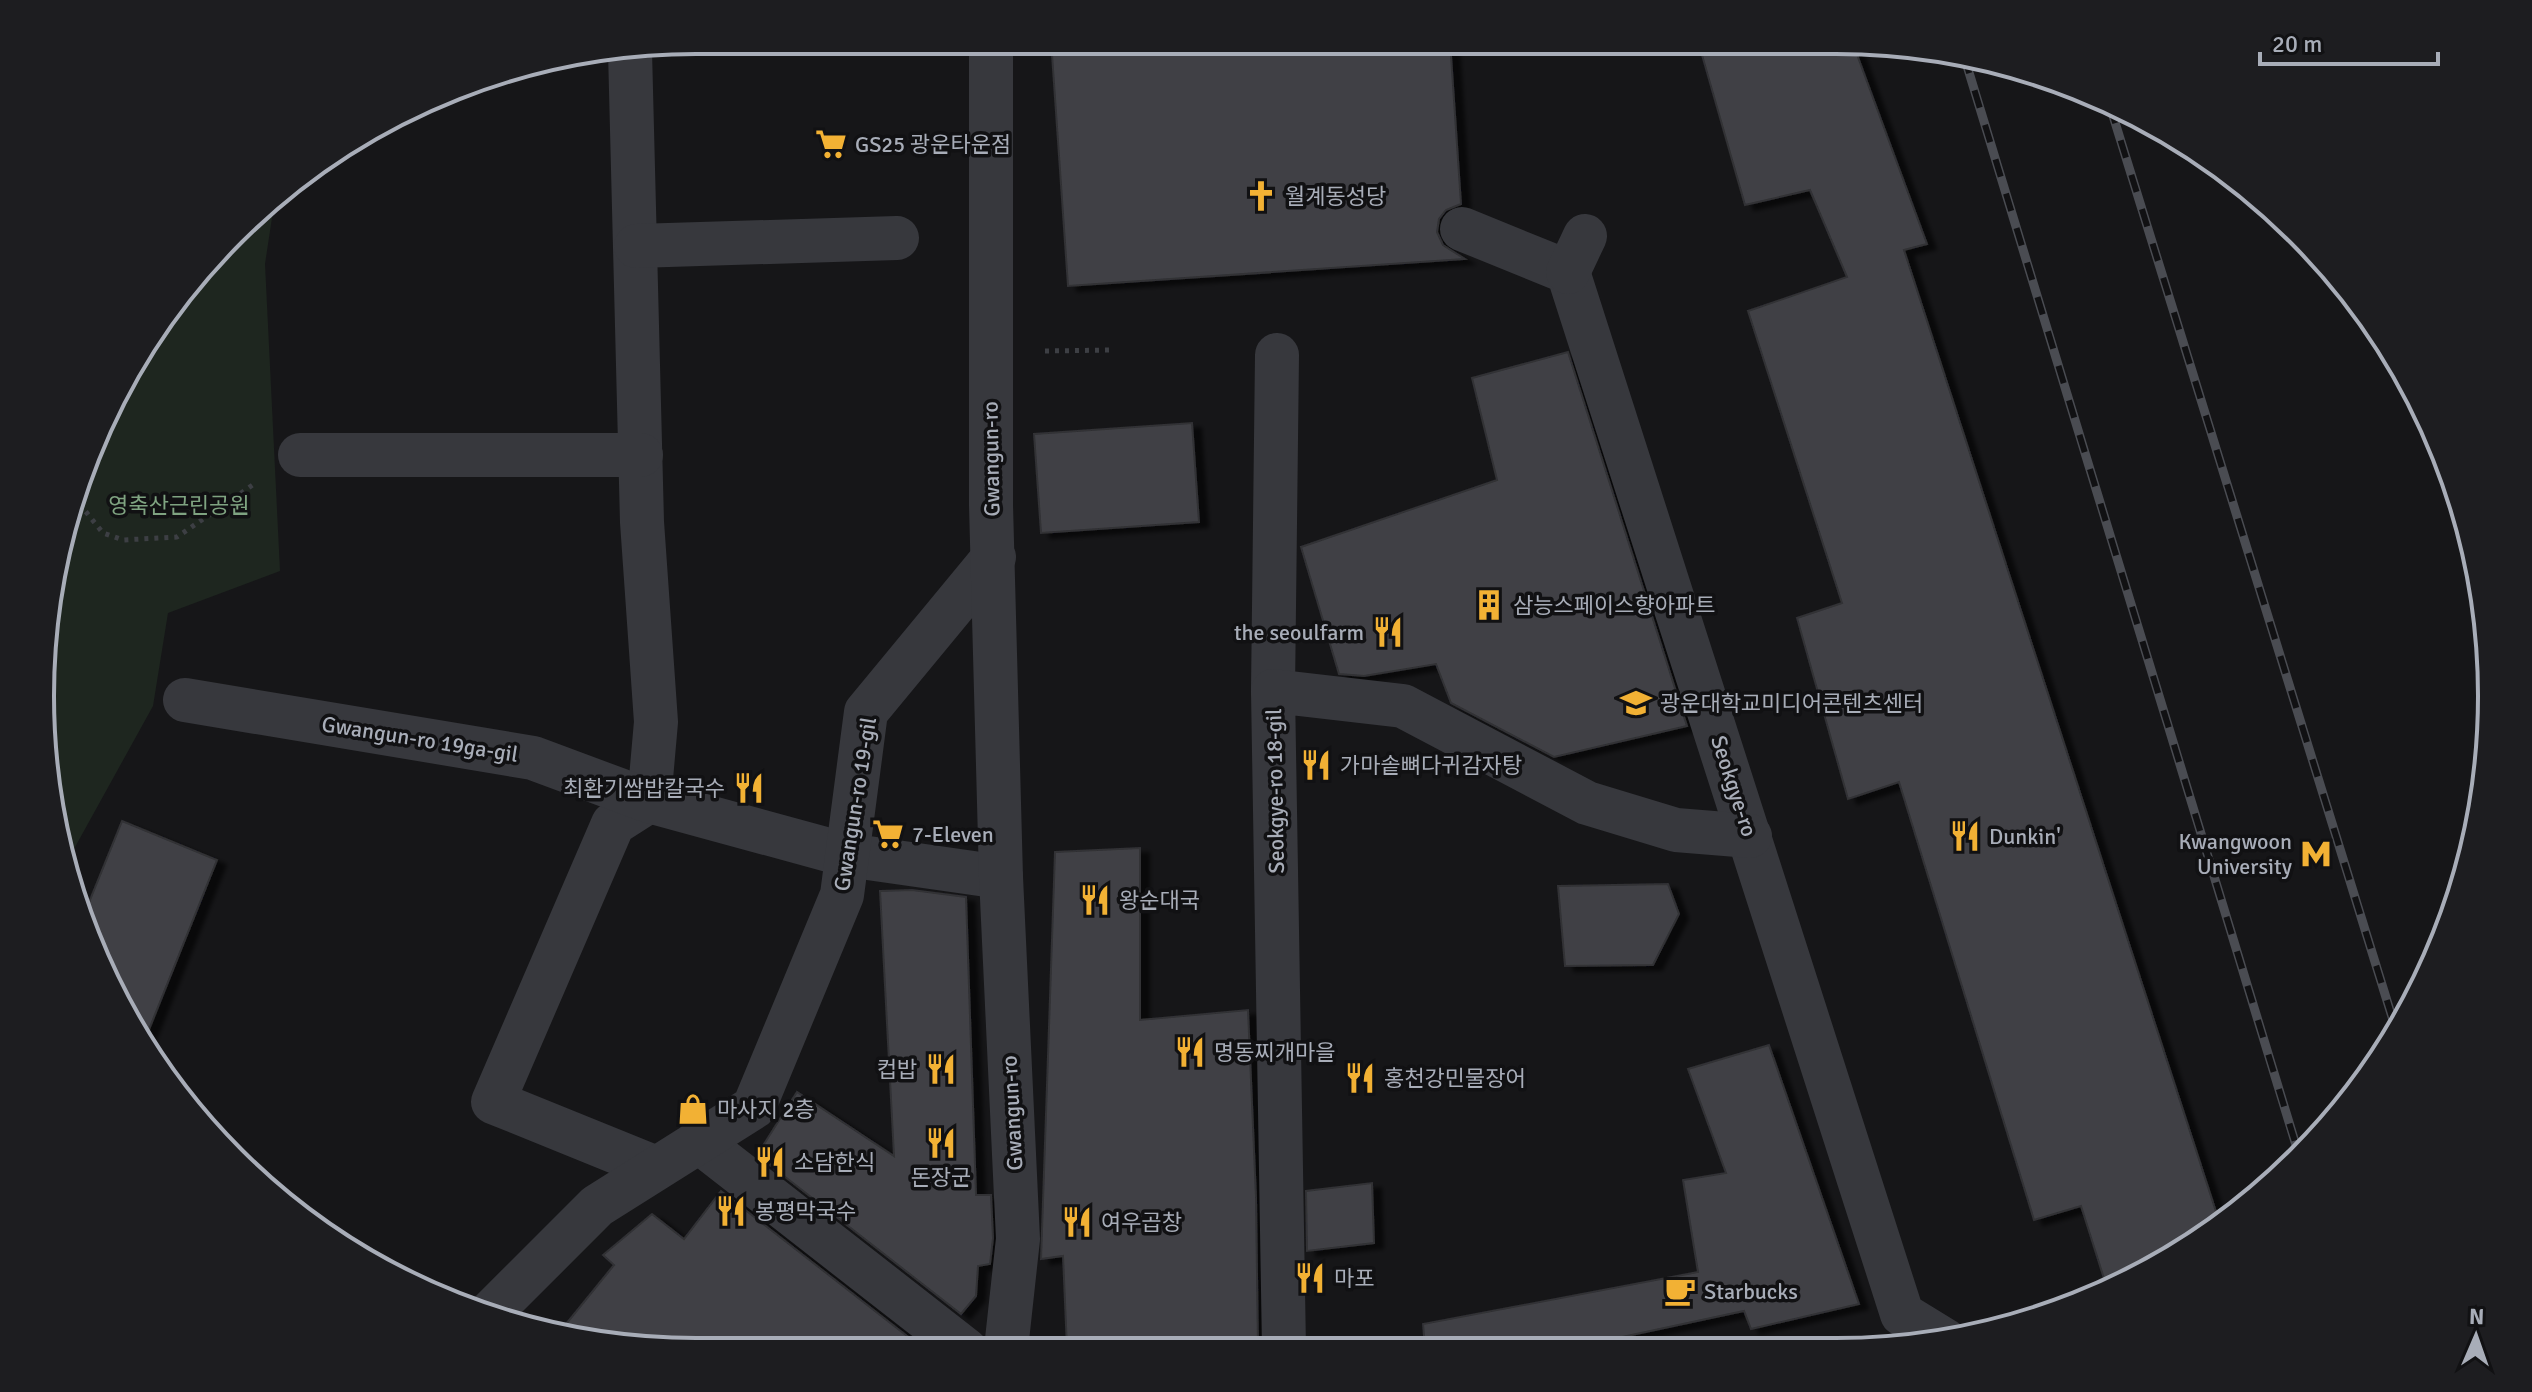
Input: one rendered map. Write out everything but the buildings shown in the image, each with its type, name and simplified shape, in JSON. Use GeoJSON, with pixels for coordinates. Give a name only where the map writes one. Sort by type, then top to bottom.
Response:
{"type":"FeatureCollection","features":[{"type":"Feature","properties":{"kind":"street","name":"Gwangun-ro"},"geometry":{"type":"LineString","coordinates":[[991,54],[990,351],[1001,877],[1018,1239],[1007,1338]]}},
{"type":"Feature","properties":{"kind":"street"},"geometry":{"type":"LineString","coordinates":[[630,57],[641,455],[656,722],[649,801],[613,824],[493,1102],[656,1168]]}},
{"type":"Feature","properties":{"kind":"street","name":"Seokgye-ro"},"geometry":{"type":"LineString","coordinates":[[1462,229],[1576,254],[1750,836],[1902,1314],[1930,1331]]}},
{"type":"Feature","properties":{"kind":"street"},"geometry":{"type":"LineString","coordinates":[[636,246],[897,238]]}},
{"type":"Feature","properties":{"kind":"street"},"geometry":{"type":"LineString","coordinates":[[1273,691],[1277,355]]}},
{"type":"Feature","properties":{"kind":"street"},"geometry":{"type":"LineString","coordinates":[[300,455],[641,455]]}},
{"type":"Feature","properties":{"kind":"street","name":"Gwangun-ro 19-gil"},"geometry":{"type":"LineString","coordinates":[[497,1306],[597,1206],[754,1107],[842,895],[866,712],[994,557]]}},
{"type":"Feature","properties":{"kind":"street","name":"Seokgye-ro 18-gil"},"geometry":{"type":"LineString","coordinates":[[1284,1338],[1273,691],[1403,706],[1587,803],[1676,830],[1750,836]]}},
{"type":"Feature","properties":{"kind":"street","name":"Gwangun-ro 19ga-gil"},"geometry":{"type":"LineString","coordinates":[[185,700],[533,758],[649,801],[847,855]]}},
{"type":"Feature","properties":{"kind":"street"},"geometry":{"type":"LineString","coordinates":[[847,855],[1001,877]]}},
{"type":"Feature","properties":{"kind":"street"},"geometry":{"type":"LineString","coordinates":[[698,1141],[951,1338]]}},
{"type":"Feature","properties":{"kind":"path"},"geometry":{"type":"LineString","coordinates":[[990,351],[1112,350]]}},
{"type":"Feature","properties":{"kind":"path"},"geometry":{"type":"LineString","coordinates":[[83,508],[103,533],[123,540],[177,537],[275,467],[300,455]]}},
{"type":"Feature","properties":{"kind":"green space","name":"영축산근린공원"},"geometry":{"type":"Polygon","coordinates":[[[273,213],[265,264],[280,571],[168,613],[153,706],[73,850],[59,780],[55,738],[55,654],[66,571],[88,490],[120,412],[162,339],[213,273],[273,213]]]}},
{"type":"Feature","properties":{"kind":"railway"},"geometry":{"type":"LineString","coordinates":[[1968,68],[2296,1144]]}},
{"type":"Feature","properties":{"kind":"railway"},"geometry":{"type":"LineString","coordinates":[[2113,117],[2392,1017]]}},
{"type":"Feature","properties":{"kind":"place","name":"GS25 광운타운점"},"geometry":{"type":"Point","coordinates":[831,144]}},
{"type":"Feature","properties":{"kind":"place","name":"월계동성당"},"geometry":{"type":"Point","coordinates":[1261,196]}},
{"type":"Feature","properties":{"kind":"place","name":"삼능스페이스향아파트"},"geometry":{"type":"Point","coordinates":[1489,605]}},
{"type":"Feature","properties":{"kind":"place","name":"the seoulfarm"},"geometry":{"type":"Point","coordinates":[1388,632]}},
{"type":"Feature","properties":{"kind":"place","name":"광운대학교미디어콘텐츠센터"},"geometry":{"type":"Point","coordinates":[1636,703]}},
{"type":"Feature","properties":{"kind":"place","name":"가마솥뼈다귀감자탕"},"geometry":{"type":"Point","coordinates":[1316,765]}},
{"type":"Feature","properties":{"kind":"place","name":"최환기쌈밥칼국수"},"geometry":{"type":"Point","coordinates":[749,788]}},
{"type":"Feature","properties":{"kind":"place","name":"7-Eleven"},"geometry":{"type":"Point","coordinates":[888,834]}},
{"type":"Feature","properties":{"kind":"place","name":"Dunkin'"},"geometry":{"type":"Point","coordinates":[1965,836]}},
{"type":"Feature","properties":{"kind":"place","name":"Kwangwoon University"},"geometry":{"type":"Point","coordinates":[2316,854]}},
{"type":"Feature","properties":{"kind":"place","name":"왕순대국"},"geometry":{"type":"Point","coordinates":[1095,900]}},
{"type":"Feature","properties":{"kind":"place","name":"명동찌개마을"},"geometry":{"type":"Point","coordinates":[1190,1052]}},
{"type":"Feature","properties":{"kind":"place","name":"컵밥"},"geometry":{"type":"Point","coordinates":[941,1069]}},
{"type":"Feature","properties":{"kind":"place","name":"홍천강민물장어"},"geometry":{"type":"Point","coordinates":[1360,1078]}},
{"type":"Feature","properties":{"kind":"place","name":"마사지 2층"},"geometry":{"type":"Point","coordinates":[693,1109]}},
{"type":"Feature","properties":{"kind":"place","name":"돈장군"},"geometry":{"type":"Point","coordinates":[941,1143]}},
{"type":"Feature","properties":{"kind":"place","name":"소담한식"},"geometry":{"type":"Point","coordinates":[770,1162]}},
{"type":"Feature","properties":{"kind":"place","name":"봉평막국수"},"geometry":{"type":"Point","coordinates":[731,1211]}},
{"type":"Feature","properties":{"kind":"place","name":"여우곱창"},"geometry":{"type":"Point","coordinates":[1077,1222]}},
{"type":"Feature","properties":{"kind":"place","name":"마포"},"geometry":{"type":"Point","coordinates":[1310,1278]}},
{"type":"Feature","properties":{"kind":"place","name":"Starbucks"},"geometry":{"type":"Point","coordinates":[1680,1291]}}]}
